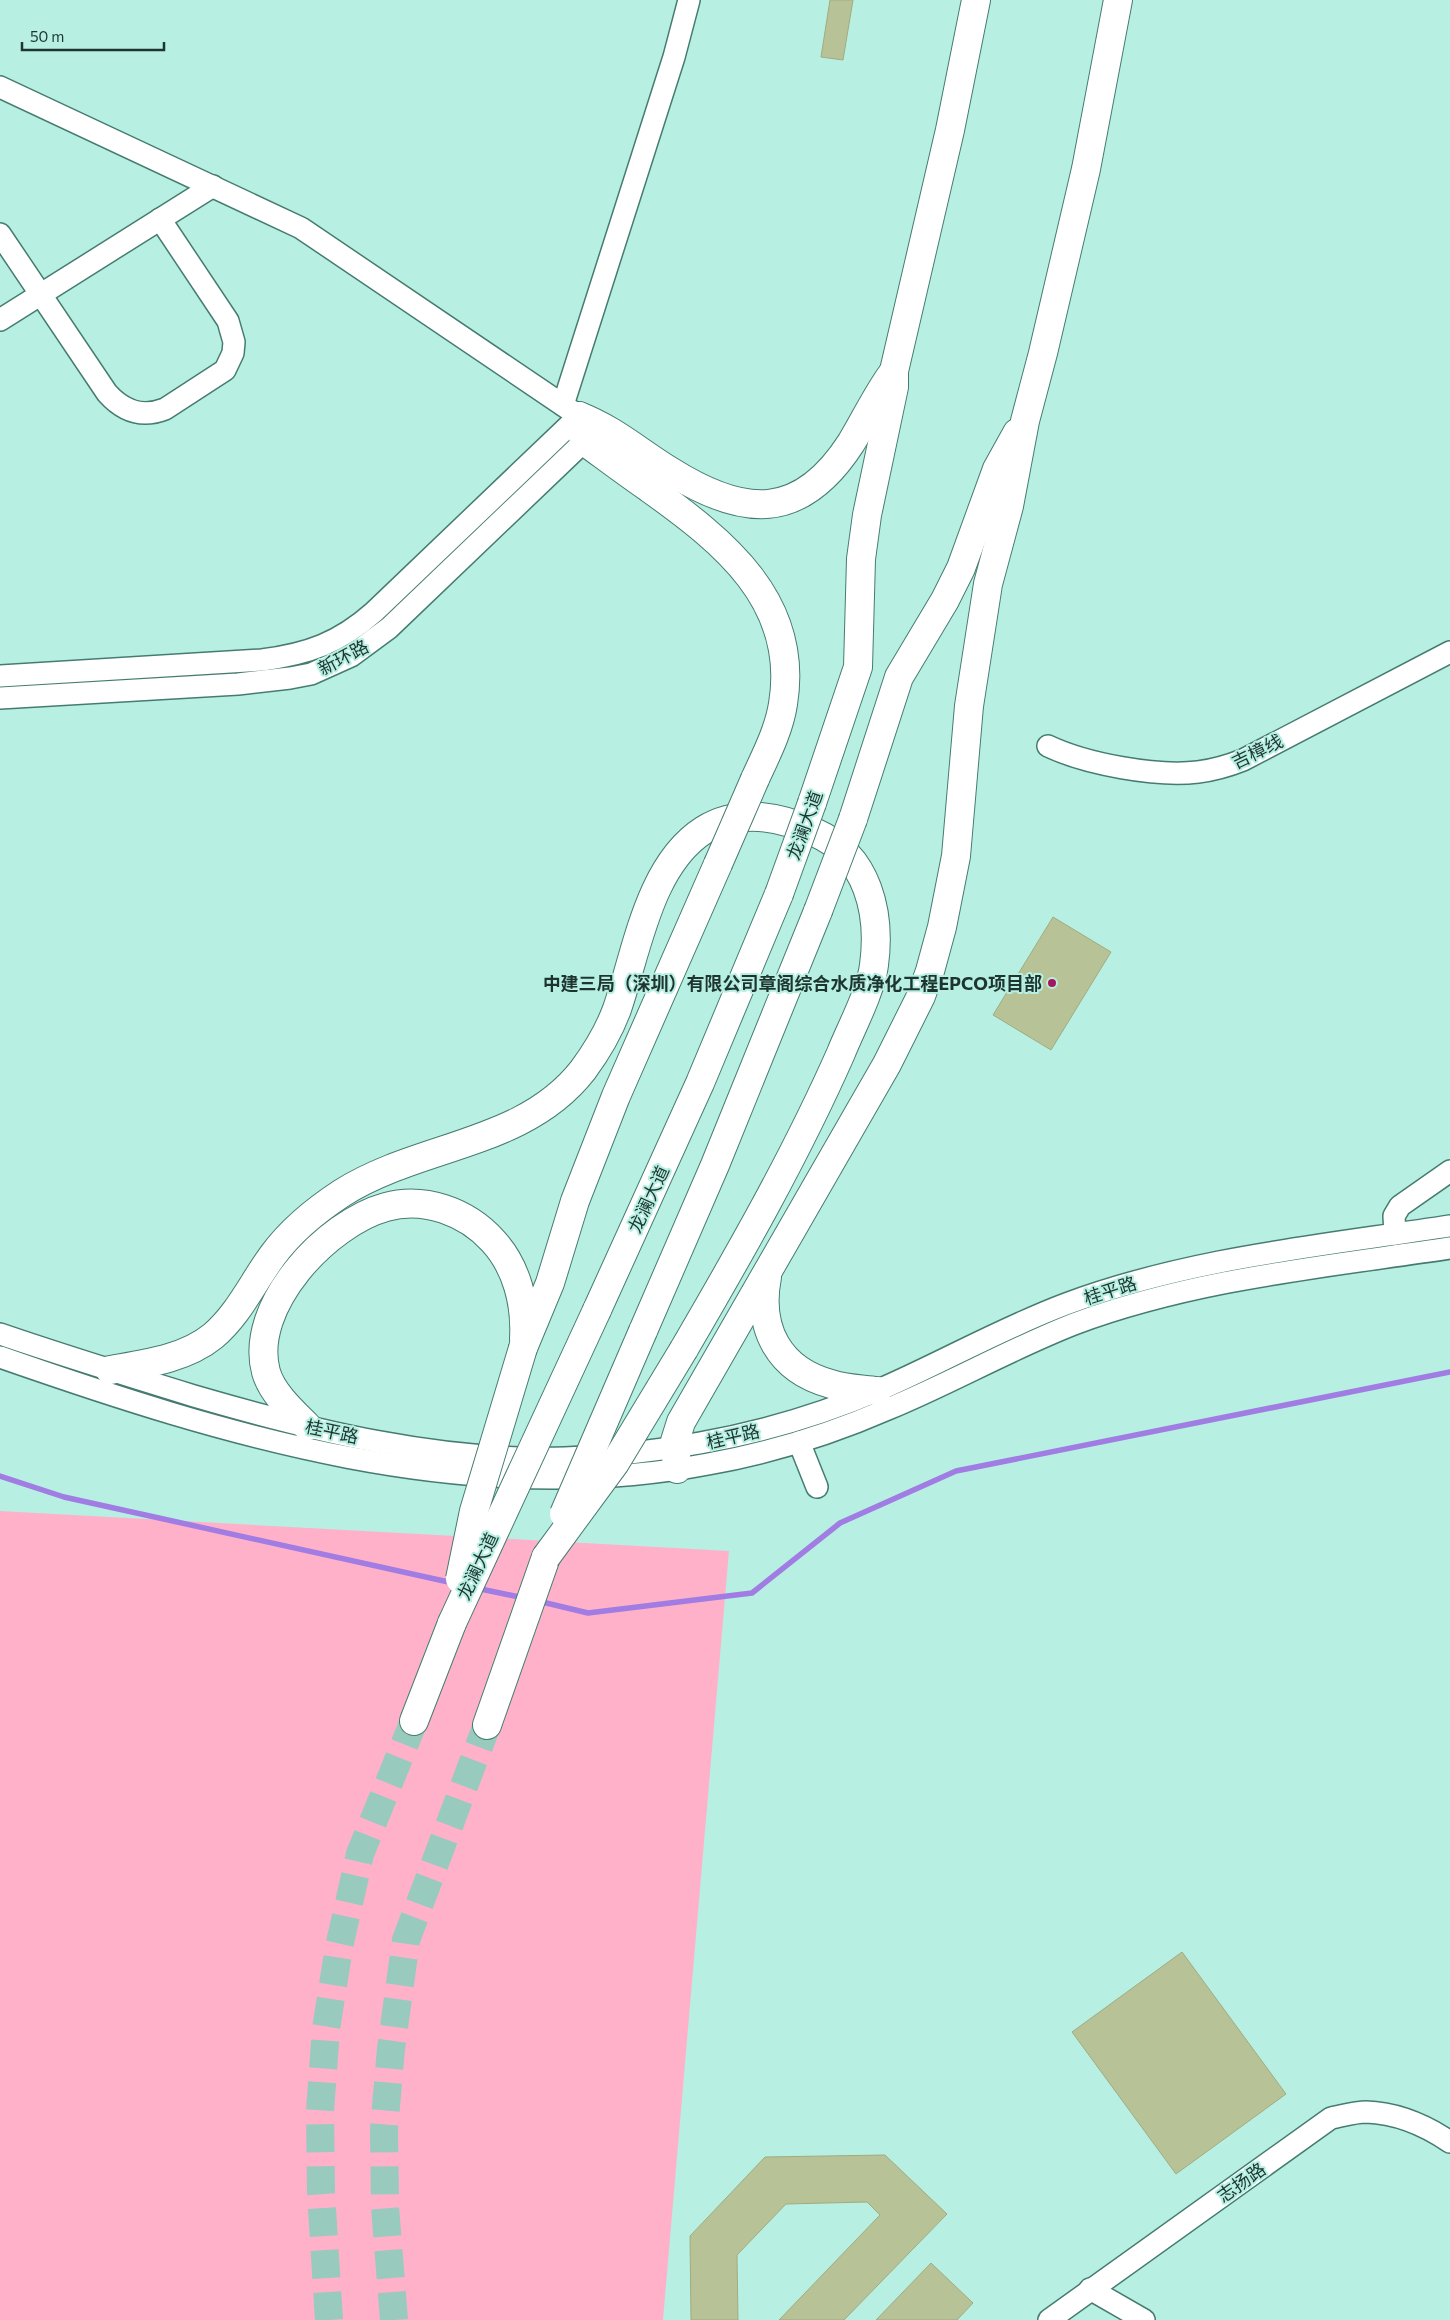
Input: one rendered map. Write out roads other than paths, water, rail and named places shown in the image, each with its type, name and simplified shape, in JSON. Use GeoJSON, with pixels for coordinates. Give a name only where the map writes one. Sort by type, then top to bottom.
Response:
{"type":"FeatureCollection","features":[{"type":"Feature","properties":{"kind":"highway","name":"龙澜大道"},"geometry":{"type":"LineString","coordinates":[[414,1721],[452,1622],[700,1084],[779,894],[858,667],[862,559],[866,515],[891,381],[952,122],[976,0]]}},
{"type":"Feature","properties":{"kind":"highway"},"geometry":{"type":"LineString","coordinates":[[676,1458],[676,1434],[681,1422],[903,1033],[921,996],[942,927],[956,856],[969,706],[988,584],[1011,460],[1025,421],[1043,353],[1086,169],[1118,0]]}},
{"type":"Feature","properties":{"kind":"highway"},"geometry":{"type":"LineString","coordinates":[[582,422],[696,486],[737,502],[765,506],[777,504],[805,492],[836,462],[891,381]]}},
{"type":"Feature","properties":{"kind":"highway"},"geometry":{"type":"LineString","coordinates":[[452,1622],[474,1510],[523,1348],[550,1283],[584,1176],[619,1087],[718,864],[781,714],[785,681],[782,646],[765,600],[754,580],[739,562],[704,529],[582,422]]}},
{"type":"Feature","properties":{"kind":"highway"},"geometry":{"type":"LineString","coordinates":[[487,1725],[546,1557],[749,1084],[818,911],[853,819],[899,677],[945,600],[961,568],[991,483],[1011,460]]}},
{"type":"Feature","properties":{"kind":"highway"},"geometry":{"type":"LineString","coordinates":[[110,1370],[178,1355],[212,1336],[235,1312],[272,1256],[294,1230],[319,1208],[347,1190],[400,1165],[501,1130],[531,1115],[563,1091],[580,1074],[607,1033],[655,893],[675,858],[685,846],[715,824],[742,816],[786,821],[819,834],[844,851],[857,866],[873,902],[876,936],[874,970],[835,1066],[802,1135],[745,1245],[615,1463],[546,1557]]}},
{"type":"Feature","properties":{"kind":"highway"},"geometry":{"type":"LineString","coordinates":[[307,1426],[282,1400],[266,1374],[264,1348],[270,1317],[290,1282],[316,1250],[334,1234],[352,1222],[386,1207],[416,1204],[447,1210],[476,1225],[490,1237],[509,1262],[518,1283],[524,1322],[523,1348]]}},
{"type":"Feature","properties":{"kind":"highway"},"geometry":{"type":"LineString","coordinates":[[768,1270],[764,1293],[764,1311],[771,1335],[786,1358],[798,1370],[822,1382],[877,1391]]}},
{"type":"Feature","properties":{"kind":"street"},"geometry":{"type":"LineString","coordinates":[[0,87],[285,219],[312,235],[582,422],[689,0]]}},
{"type":"Feature","properties":{"kind":"street"},"geometry":{"type":"LineString","coordinates":[[0,320],[213,186]]}},
{"type":"Feature","properties":{"kind":"street"},"geometry":{"type":"LineString","coordinates":[[0,234],[106,393],[115,402],[134,412],[155,413],[165,409],[217,377],[225,370],[233,353],[232,331],[228,321],[160,219]]}},
{"type":"Feature","properties":{"kind":"street","name":"新环路"},"geometry":{"type":"LineString","coordinates":[[0,676],[262,660],[304,653],[322,646],[347,634],[374,612],[582,422]]}},
{"type":"Feature","properties":{"kind":"street","name":"新环路"},"geometry":{"type":"LineString","coordinates":[[0,698],[264,682],[310,674],[331,666],[352,656],[389,628],[582,422]]}},
{"type":"Feature","properties":{"kind":"street","name":"吉樟线"},"geometry":{"type":"LineString","coordinates":[[1048,746],[1087,760],[1122,767],[1182,773],[1215,769],[1243,760],[1450,652]]}},
{"type":"Feature","properties":{"kind":"street"},"geometry":{"type":"LineString","coordinates":[[1395,1234],[1394,1216],[1400,1206],[1450,1171]]}},
{"type":"Feature","properties":{"kind":"street","name":"桂平路"},"geometry":{"type":"LineString","coordinates":[[0,1357],[55,1376],[230,1429],[376,1463],[433,1472],[531,1480],[602,1477],[676,1458],[822,1411],[877,1391],[1033,1318],[1081,1299],[1137,1281],[1174,1271],[1246,1257],[1450,1226]]}},
{"type":"Feature","properties":{"kind":"street","name":"桂平路"},"geometry":{"type":"LineString","coordinates":[[0,1334],[236,1408],[307,1426],[408,1446],[500,1456],[732,1459],[799,1442],[885,1411],[1072,1325],[1143,1302],[1179,1292],[1241,1280],[1450,1248]]}},
{"type":"Feature","properties":{"kind":"street"},"geometry":{"type":"LineString","coordinates":[[799,1442],[817,1487]]}},
{"type":"Feature","properties":{"kind":"street","name":"志扬路"},"geometry":{"type":"LineString","coordinates":[[1049,2320],[1331,2118],[1365,2112],[1397,2116],[1432,2129],[1450,2142]]}},
{"type":"Feature","properties":{"kind":"street"},"geometry":{"type":"LineString","coordinates":[[1090,2289],[1144,2320]]}},
{"type":"Feature","properties":{"kind":"waterway"},"geometry":{"type":"LineString","coordinates":[[538,1601],[588,1613],[752,1593],[840,1523],[956,1471],[1450,1372]]}},
{"type":"Feature","properties":{"kind":"waterway"},"geometry":{"type":"LineString","coordinates":[[0,1476],[64,1497],[453,1583]]}},
{"type":"Feature","properties":{"kind":"waterway"},"geometry":{"type":"LineString","coordinates":[[476,1588],[524,1598]]}},
{"type":"Feature","properties":{"kind":"tunnel"},"geometry":{"type":"LineString","coordinates":[[329,2320],[321,2193],[320,2111],[326,2029],[339,1947],[360,1854],[414,1721]]}},
{"type":"Feature","properties":{"kind":"tunnel"},"geometry":{"type":"LineString","coordinates":[[394,2320],[385,2207],[384,2129],[391,2049],[406,1940],[487,1725]]}},
{"type":"Feature","properties":{"kind":"place","name":"中建三局（深圳）有限公司章阁综合水质净化工程EPCO项目部"},"geometry":{"type":"Point","coordinates":[1052,983]}}]}
